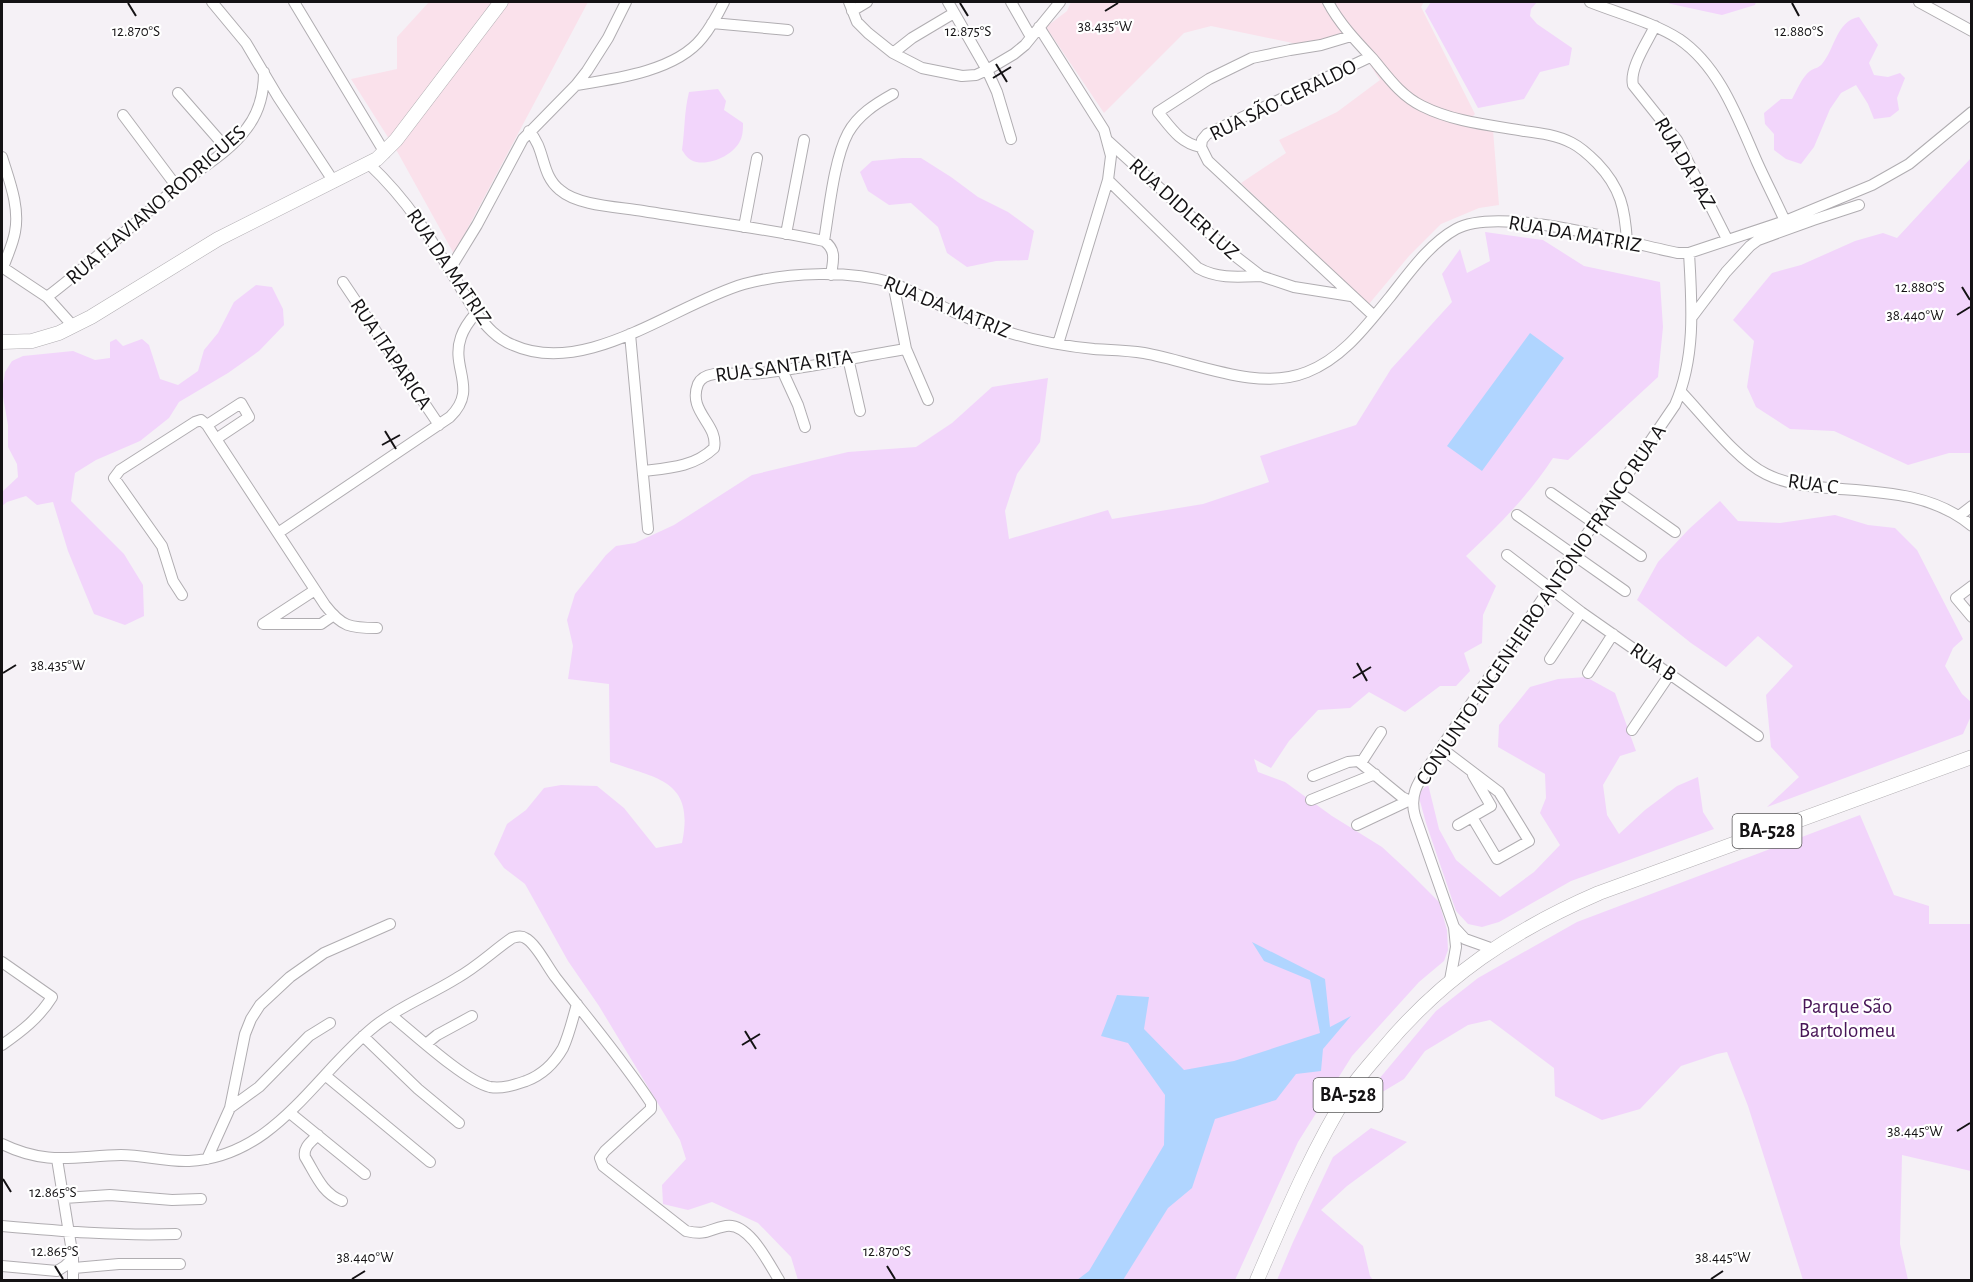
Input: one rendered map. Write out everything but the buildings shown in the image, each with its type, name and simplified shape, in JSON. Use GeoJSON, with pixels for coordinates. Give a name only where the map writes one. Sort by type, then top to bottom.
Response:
{"type":"FeatureCollection","features":[{"type":"Feature","properties":{"kind":"main road"},"geometry":{"type":"LineString","coordinates":[[2,342],[46,338],[73,326],[218,239],[266,213],[369,164],[385,153],[501,2]]}},
{"type":"Feature","properties":{"kind":"main road","name":"BA-528"},"geometry":{"type":"LineString","coordinates":[[1257,1281],[1313,1158],[1352,1088],[1393,1036],[1450,980],[1493,949],[1554,913],[1599,893],[1971,757]]}},
{"type":"Feature","properties":{"kind":"street"},"geometry":{"type":"LineString","coordinates":[[212,2],[246,44],[334,182]]}},
{"type":"Feature","properties":{"kind":"street"},"geometry":{"type":"LineString","coordinates":[[294,2],[385,153]]}},
{"type":"Feature","properties":{"kind":"street"},"geometry":{"type":"LineString","coordinates":[[450,269],[477,225],[523,139],[576,85],[597,55],[627,2]]}},
{"type":"Feature","properties":{"kind":"street"},"geometry":{"type":"LineString","coordinates":[[576,85],[617,79],[650,70],[681,55],[696,45],[712,23],[723,2]]}},
{"type":"Feature","properties":{"kind":"street"},"geometry":{"type":"LineString","coordinates":[[867,2],[850,6],[857,22],[868,33],[893,53],[922,68],[950,75],[976,75],[1014,54],[1031,38],[1060,2]]}},
{"type":"Feature","properties":{"kind":"street"},"geometry":{"type":"LineString","coordinates":[[948,2],[987,70],[997,92],[1011,139]]}},
{"type":"Feature","properties":{"kind":"street"},"geometry":{"type":"LineString","coordinates":[[1011,2],[1031,38]]}},
{"type":"Feature","properties":{"kind":"street"},"geometry":{"type":"LineString","coordinates":[[1328,2],[1351,36],[1408,99],[1441,114],[1475,123],[1557,136],[1574,144],[1603,170],[1615,186],[1622,199],[1627,242]]}},
{"type":"Feature","properties":{"kind":"street"},"geometry":{"type":"LineString","coordinates":[[1590,2],[1655,26],[1690,47],[1718,82],[1742,124],[1785,220]]}},
{"type":"Feature","properties":{"kind":"street"},"geometry":{"type":"LineString","coordinates":[[1919,2],[1971,31]]}},
{"type":"Feature","properties":{"kind":"street"},"geometry":{"type":"LineString","coordinates":[[893,53],[912,38],[954,13]]}},
{"type":"Feature","properties":{"kind":"street"},"geometry":{"type":"LineString","coordinates":[[712,23],[788,30]]}},
{"type":"Feature","properties":{"kind":"street","name":"RUA DA PAZ"},"geometry":{"type":"LineString","coordinates":[[1655,26],[1631,78],[1633,85],[1677,140],[1727,240]]}},
{"type":"Feature","properties":{"kind":"street"},"geometry":{"type":"LineString","coordinates":[[1039,27],[1104,130],[1111,156],[1108,180],[1058,344]]}},
{"type":"Feature","properties":{"kind":"street"},"geometry":{"type":"LineString","coordinates":[[1351,36],[1321,45],[1252,58],[1209,79],[1158,112],[1182,140],[1201,147],[1208,161],[1374,316]]}},
{"type":"Feature","properties":{"kind":"street","name":"RUA SÃO GERALDO"},"geometry":{"type":"LineString","coordinates":[[1201,147],[1202,140],[1207,134],[1370,57]]}},
{"type":"Feature","properties":{"kind":"street","name":"RUA FLAVIANO RODRIGUES"},"geometry":{"type":"LineString","coordinates":[[47,297],[95,259],[177,187],[238,139],[255,116],[264,89],[264,72]]}},
{"type":"Feature","properties":{"kind":"street"},"geometry":{"type":"LineString","coordinates":[[178,93],[227,149]]}},
{"type":"Feature","properties":{"kind":"street"},"geometry":{"type":"LineString","coordinates":[[824,241],[844,140],[864,112],[893,94]]}},
{"type":"Feature","properties":{"kind":"street","name":"RUA DA MATRIZ"},"geometry":{"type":"LineString","coordinates":[[369,164],[405,201],[429,235],[476,313],[500,338],[513,346],[529,351],[564,353],[586,349],[630,334],[702,299],[745,284],[790,276],[862,276],[893,283],[999,330],[1058,344],[1141,353],[1247,378],[1288,377],[1305,373],[1338,356],[1431,249],[1445,236],[1473,222],[1488,220],[1523,222],[1689,254],[1785,220],[1872,185],[1902,168],[1971,111]]}},
{"type":"Feature","properties":{"kind":"street"},"geometry":{"type":"LineString","coordinates":[[123,115],[177,187]]}},
{"type":"Feature","properties":{"kind":"street"},"geometry":{"type":"LineString","coordinates":[[529,131],[539,143],[550,180],[563,193],[571,197],[824,241],[833,252],[831,275]]}},
{"type":"Feature","properties":{"kind":"street"},"geometry":{"type":"LineString","coordinates":[[786,234],[804,140]]}},
{"type":"Feature","properties":{"kind":"street","name":"RUA DIDLER LUZ"},"geometry":{"type":"LineString","coordinates":[[1108,141],[1221,245],[1260,276]]}},
{"type":"Feature","properties":{"kind":"street"},"geometry":{"type":"LineString","coordinates":[[744,227],[757,158]]}},
{"type":"Feature","properties":{"kind":"street"},"geometry":{"type":"LineString","coordinates":[[2,162],[15,202],[17,221],[2,268],[47,297],[73,326]]}},
{"type":"Feature","properties":{"kind":"street","name":"RUA DIDLER LUZ"},"geometry":{"type":"LineString","coordinates":[[1108,180],[1198,268],[1210,274],[1223,277],[1260,276],[1294,287],[1351,296]]}},
{"type":"Feature","properties":{"kind":"street"},"geometry":{"type":"LineString","coordinates":[[1692,317],[1726,272],[1758,240],[1813,219],[1859,205]]}},
{"type":"Feature","properties":{"kind":"street","name":"CONJUNTO ENGENHEIRO ANTÔNIO FRANCO RUA A"},"geometry":{"type":"LineString","coordinates":[[1450,980],[1456,947],[1454,927],[1410,802],[1418,783],[1441,748],[1669,415],[1681,392],[1687,366],[1692,317],[1689,254]]}},
{"type":"Feature","properties":{"kind":"street","name":"RUA ITAPARICA"},"geometry":{"type":"LineString","coordinates":[[343,282],[439,425]]}},
{"type":"Feature","properties":{"kind":"street"},"geometry":{"type":"LineString","coordinates":[[893,283],[906,350],[928,400]]}},
{"type":"Feature","properties":{"kind":"street"},"geometry":{"type":"LineString","coordinates":[[279,533],[458,410],[465,391],[459,348],[465,328],[476,313]]}},
{"type":"Feature","properties":{"kind":"street"},"geometry":{"type":"LineString","coordinates":[[630,334],[648,529]]}},
{"type":"Feature","properties":{"kind":"street","name":"RUA SANTA RITA"},"geometry":{"type":"LineString","coordinates":[[643,471],[691,463],[714,448],[713,435],[695,399],[700,380],[711,374],[749,374],[782,370],[906,350]]}},
{"type":"Feature","properties":{"kind":"street"},"geometry":{"type":"LineString","coordinates":[[848,358],[860,411]]}},
{"type":"Feature","properties":{"kind":"street"},"geometry":{"type":"LineString","coordinates":[[782,370],[805,427]]}},
{"type":"Feature","properties":{"kind":"street","name":"RUA C"},"geometry":{"type":"LineString","coordinates":[[1681,392],[1735,449],[1764,474],[1784,482],[1805,486],[1908,496],[1959,516],[1971,526]]}},
{"type":"Feature","properties":{"kind":"street"},"geometry":{"type":"LineString","coordinates":[[207,425],[241,403],[249,417],[216,439]]}},
{"type":"Feature","properties":{"kind":"street"},"geometry":{"type":"LineString","coordinates":[[182,595],[170,575],[168,560],[162,546],[114,478],[120,470],[201,420],[207,425],[315,590],[334,615],[351,627],[376,628]]}},
{"type":"Feature","properties":{"kind":"street"},"geometry":{"type":"LineString","coordinates":[[1617,491],[1675,532]]}},
{"type":"Feature","properties":{"kind":"street"},"geometry":{"type":"LineString","coordinates":[[1551,493],[1641,556]]}},
{"type":"Feature","properties":{"kind":"street"},"geometry":{"type":"LineString","coordinates":[[1959,516],[1971,506]]}},
{"type":"Feature","properties":{"kind":"street"},"geometry":{"type":"LineString","coordinates":[[1517,516],[1625,591]]}},
{"type":"Feature","properties":{"kind":"street","name":"RUA B"},"geometry":{"type":"LineString","coordinates":[[1507,555],[1549,589],[1758,736]]}},
{"type":"Feature","properties":{"kind":"street"},"geometry":{"type":"LineString","coordinates":[[1971,586],[1956,598],[1971,617]]}},
{"type":"Feature","properties":{"kind":"street"},"geometry":{"type":"LineString","coordinates":[[315,590],[262,624],[321,624],[334,615]]}},
{"type":"Feature","properties":{"kind":"street"},"geometry":{"type":"LineString","coordinates":[[1550,659],[1581,612]]}},
{"type":"Feature","properties":{"kind":"street"},"geometry":{"type":"LineString","coordinates":[[1588,673],[1613,634]]}},
{"type":"Feature","properties":{"kind":"street"},"geometry":{"type":"LineString","coordinates":[[1632,730],[1670,674]]}},
{"type":"Feature","properties":{"kind":"street"},"geometry":{"type":"LineString","coordinates":[[1361,763],[1382,732]]}},
{"type":"Feature","properties":{"kind":"street"},"geometry":{"type":"LineString","coordinates":[[1441,748],[1500,792],[1529,842],[1497,859],[1472,817]]}},
{"type":"Feature","properties":{"kind":"street"},"geometry":{"type":"LineString","coordinates":[[1313,776],[1353,761],[1361,763],[1410,802],[1357,825]]}},
{"type":"Feature","properties":{"kind":"street"},"geometry":{"type":"LineString","coordinates":[[1458,825],[1491,806],[1469,769]]}},
{"type":"Feature","properties":{"kind":"street"},"geometry":{"type":"LineString","coordinates":[[1311,800],[1375,774]]}},
{"type":"Feature","properties":{"kind":"street"},"geometry":{"type":"LineString","coordinates":[[207,1159],[230,1108],[245,1034],[251,1018],[260,1005],[290,977],[324,953],[390,924]]}},
{"type":"Feature","properties":{"kind":"street"},"geometry":{"type":"LineString","coordinates":[[1454,927],[1465,939],[1493,949]]}},
{"type":"Feature","properties":{"kind":"street"},"geometry":{"type":"LineString","coordinates":[[3,1148],[57,1160],[120,1155],[182,1161],[207,1159],[241,1148],[274,1127],[290,1113],[363,1036],[391,1015],[456,979],[518,936],[531,943],[606,1039],[652,1106],[604,1151],[600,1158],[603,1166],[686,1231],[702,1234],[723,1227],[739,1227],[759,1248],[779,1281]]}},
{"type":"Feature","properties":{"kind":"street"},"geometry":{"type":"LineString","coordinates":[[2,962],[52,997],[34,1021],[2,1045]]}},
{"type":"Feature","properties":{"kind":"street"},"geometry":{"type":"LineString","coordinates":[[391,1015],[478,1082],[488,1086],[509,1087],[530,1079],[545,1070],[555,1060],[563,1047],[577,1004]]}},
{"type":"Feature","properties":{"kind":"street"},"geometry":{"type":"LineString","coordinates":[[426,1044],[437,1035],[472,1016]]}},
{"type":"Feature","properties":{"kind":"street"},"geometry":{"type":"LineString","coordinates":[[230,1108],[259,1087],[309,1036],[330,1023]]}},
{"type":"Feature","properties":{"kind":"street"},"geometry":{"type":"LineString","coordinates":[[363,1036],[418,1089],[459,1123]]}},
{"type":"Feature","properties":{"kind":"street"},"geometry":{"type":"LineString","coordinates":[[326,1076],[430,1162]]}},
{"type":"Feature","properties":{"kind":"street"},"geometry":{"type":"LineString","coordinates":[[290,1113],[365,1174]]}},
{"type":"Feature","properties":{"kind":"street"},"geometry":{"type":"LineString","coordinates":[[318,1135],[306,1146],[305,1157],[324,1190],[331,1197],[342,1201]]}},
{"type":"Feature","properties":{"kind":"street"},"geometry":{"type":"LineString","coordinates":[[57,1160],[69,1232],[73,1281]]}},
{"type":"Feature","properties":{"kind":"street"},"geometry":{"type":"LineString","coordinates":[[64,1198],[110,1195],[172,1200],[201,1198]]}},
{"type":"Feature","properties":{"kind":"street"},"geometry":{"type":"LineString","coordinates":[[2,1226],[69,1232],[176,1234]]}},
{"type":"Feature","properties":{"kind":"street"},"geometry":{"type":"LineString","coordinates":[[2,1266],[57,1271],[73,1263],[180,1264]]}},
{"type":"Feature","properties":{"kind":"shaded area"},"geometry":{"type":"Polygon","coordinates":[[[429,2],[588,2],[454,254],[398,153],[351,79],[397,69],[397,37],[429,2]]]}},
{"type":"Feature","properties":{"kind":"shaded area"},"geometry":{"type":"Polygon","coordinates":[[[1071,2],[1424,2],[1421,7],[1475,114],[1467,122],[1468,126],[1493,130],[1499,205],[1479,208],[1441,224],[1409,256],[1369,304],[1241,183],[1286,153],[1279,140],[1337,112],[1380,80],[1364,56],[1346,36],[1302,45],[1211,26],[1184,33],[1104,113],[1046,27],[1067,11],[1071,2]]]}},
{"type":"Feature","properties":{"kind":"green space"},"geometry":{"type":"Polygon","coordinates":[[[1431,2],[1537,2],[1531,9],[1530,16],[1537,24],[1572,48],[1569,65],[1540,72],[1524,99],[1478,108],[1425,11],[1431,2]]]}},
{"type":"Feature","properties":{"kind":"green space"},"geometry":{"type":"Polygon","coordinates":[[[1666,2],[1756,2],[1755,5],[1722,15],[1666,2]]]}},
{"type":"Feature","properties":{"kind":"green space"},"geometry":{"type":"Polygon","coordinates":[[[1859,17],[1878,45],[1869,63],[1874,75],[1888,77],[1900,73],[1905,78],[1897,98],[1899,110],[1890,117],[1874,119],[1856,85],[1841,93],[1830,109],[1814,147],[1801,164],[1786,159],[1774,150],[1774,134],[1765,124],[1764,113],[1781,99],[1792,99],[1805,77],[1821,65],[1826,58],[1845,24],[1859,17]]]}},
{"type":"Feature","properties":{"kind":"green space"},"geometry":{"type":"Polygon","coordinates":[[[718,89],[726,101],[724,110],[743,123],[742,137],[732,151],[725,156],[704,163],[697,162],[690,159],[682,150],[689,92],[718,89]]]}},
{"type":"Feature","properties":{"kind":"green space"},"geometry":{"type":"Polygon","coordinates":[[[921,158],[978,197],[1008,212],[1034,231],[1028,260],[996,261],[967,267],[947,253],[938,227],[911,203],[889,205],[868,191],[860,172],[872,161],[921,158]]]}},
{"type":"Feature","properties":{"kind":"green space"},"geometry":{"type":"Polygon","coordinates":[[[1971,158],[1971,453],[1949,453],[1908,465],[1834,431],[1790,429],[1756,407],[1747,387],[1754,341],[1733,320],[1772,273],[1801,265],[1855,241],[1883,233],[1897,238],[1971,158]]]}},
{"type":"Feature","properties":{"kind":"green space"},"geometry":{"type":"Polygon","coordinates":[[[1485,232],[1543,240],[1584,266],[1660,282],[1663,327],[1658,377],[1568,460],[1553,458],[1512,510],[1466,556],[1496,586],[1483,615],[1482,643],[1464,653],[1470,671],[1456,686],[1440,686],[1405,712],[1369,692],[1350,708],[1318,710],[1289,741],[1271,768],[1254,759],[1258,772],[1285,782],[1332,816],[1382,847],[1408,871],[1439,902],[1447,930],[1448,950],[1444,961],[1419,982],[1352,1056],[1298,1142],[1235,1280],[798,1280],[791,1257],[758,1223],[712,1202],[688,1210],[663,1204],[662,1185],[686,1159],[680,1140],[599,1006],[568,961],[525,884],[504,868],[494,854],[507,824],[526,810],[544,788],[561,785],[597,786],[624,808],[656,848],[682,843],[685,822],[683,806],[678,794],[657,778],[610,762],[609,684],[568,679],[573,646],[567,620],[575,594],[606,555],[616,546],[635,543],[674,525],[752,475],[848,452],[916,447],[952,423],[992,387],[1048,378],[1040,442],[1017,474],[1005,511],[1009,539],[1108,510],[1112,519],[1203,504],[1269,482],[1260,456],[1356,425],[1391,369],[1452,302],[1442,274],[1460,249],[1467,273],[1490,261],[1485,232]]]}},
{"type":"Feature","properties":{"kind":"green space"},"geometry":{"type":"Polygon","coordinates":[[[256,285],[272,287],[283,309],[284,325],[259,351],[228,373],[179,402],[169,418],[140,441],[96,460],[75,473],[71,501],[124,554],[143,585],[144,616],[125,625],[94,614],[68,551],[53,502],[37,505],[26,496],[2,506],[2,492],[18,477],[17,464],[8,447],[8,425],[2,391],[5,372],[12,361],[23,356],[73,351],[95,360],[110,358],[110,342],[116,339],[123,346],[142,339],[149,345],[160,379],[178,385],[198,371],[204,350],[218,333],[234,302],[256,285]]]}},
{"type":"Feature","properties":{"kind":"green space"},"geometry":{"type":"Polygon","coordinates":[[[1720,501],[1738,521],[1780,523],[1835,515],[1868,525],[1895,528],[1917,550],[1963,639],[1953,648],[1945,666],[1962,694],[1971,702],[1971,716],[1963,734],[1767,807],[1799,777],[1771,747],[1766,695],[1793,666],[1758,636],[1726,667],[1691,643],[1637,600],[1658,562],[1720,501]]]}},
{"type":"Feature","properties":{"kind":"green space"},"geometry":{"type":"Polygon","coordinates":[[[1586,677],[1615,693],[1636,751],[1620,756],[1603,785],[1607,815],[1619,834],[1645,810],[1677,786],[1698,777],[1703,812],[1714,829],[1571,881],[1499,922],[1482,927],[1468,924],[1456,911],[1418,794],[1428,784],[1439,829],[1456,860],[1500,897],[1534,872],[1560,845],[1540,813],[1546,798],[1545,774],[1498,747],[1499,725],[1530,687],[1558,679],[1586,677]]]}},
{"type":"Feature","properties":{"kind":"green space","name":"Parque São Bartolomeu"},"geometry":{"type":"Polygon","coordinates":[[[1860,815],[1894,895],[1929,906],[1929,924],[1971,924],[1971,1171],[1902,1155],[1900,1244],[1908,1280],[1803,1280],[1748,1106],[1727,1052],[1681,1066],[1640,1109],[1602,1120],[1555,1096],[1554,1068],[1490,1020],[1468,1025],[1425,1051],[1404,1079],[1379,1094],[1379,1079],[1436,1011],[1478,978],[1577,922],[1860,815]]]}},
{"type":"Feature","properties":{"kind":"green space"},"geometry":{"type":"Polygon","coordinates":[[[1371,1128],[1407,1142],[1347,1186],[1321,1210],[1363,1246],[1373,1280],[1277,1280],[1333,1157],[1371,1128]]]}},
{"type":"Feature","properties":{"kind":"water"},"geometry":{"type":"Polygon","coordinates":[[[1530,333],[1564,358],[1482,471],[1447,446],[1530,333]]]}},
{"type":"Feature","properties":{"kind":"water"},"geometry":{"type":"Polygon","coordinates":[[[1252,942],[1325,979],[1330,1027],[1351,1016],[1323,1049],[1321,1071],[1296,1074],[1276,1100],[1215,1119],[1192,1188],[1168,1208],[1123,1280],[1077,1280],[1089,1271],[1164,1145],[1165,1095],[1128,1043],[1101,1036],[1117,995],[1149,997],[1144,1029],[1184,1070],[1234,1061],[1320,1033],[1310,980],[1264,961],[1252,942]]]}}]}
